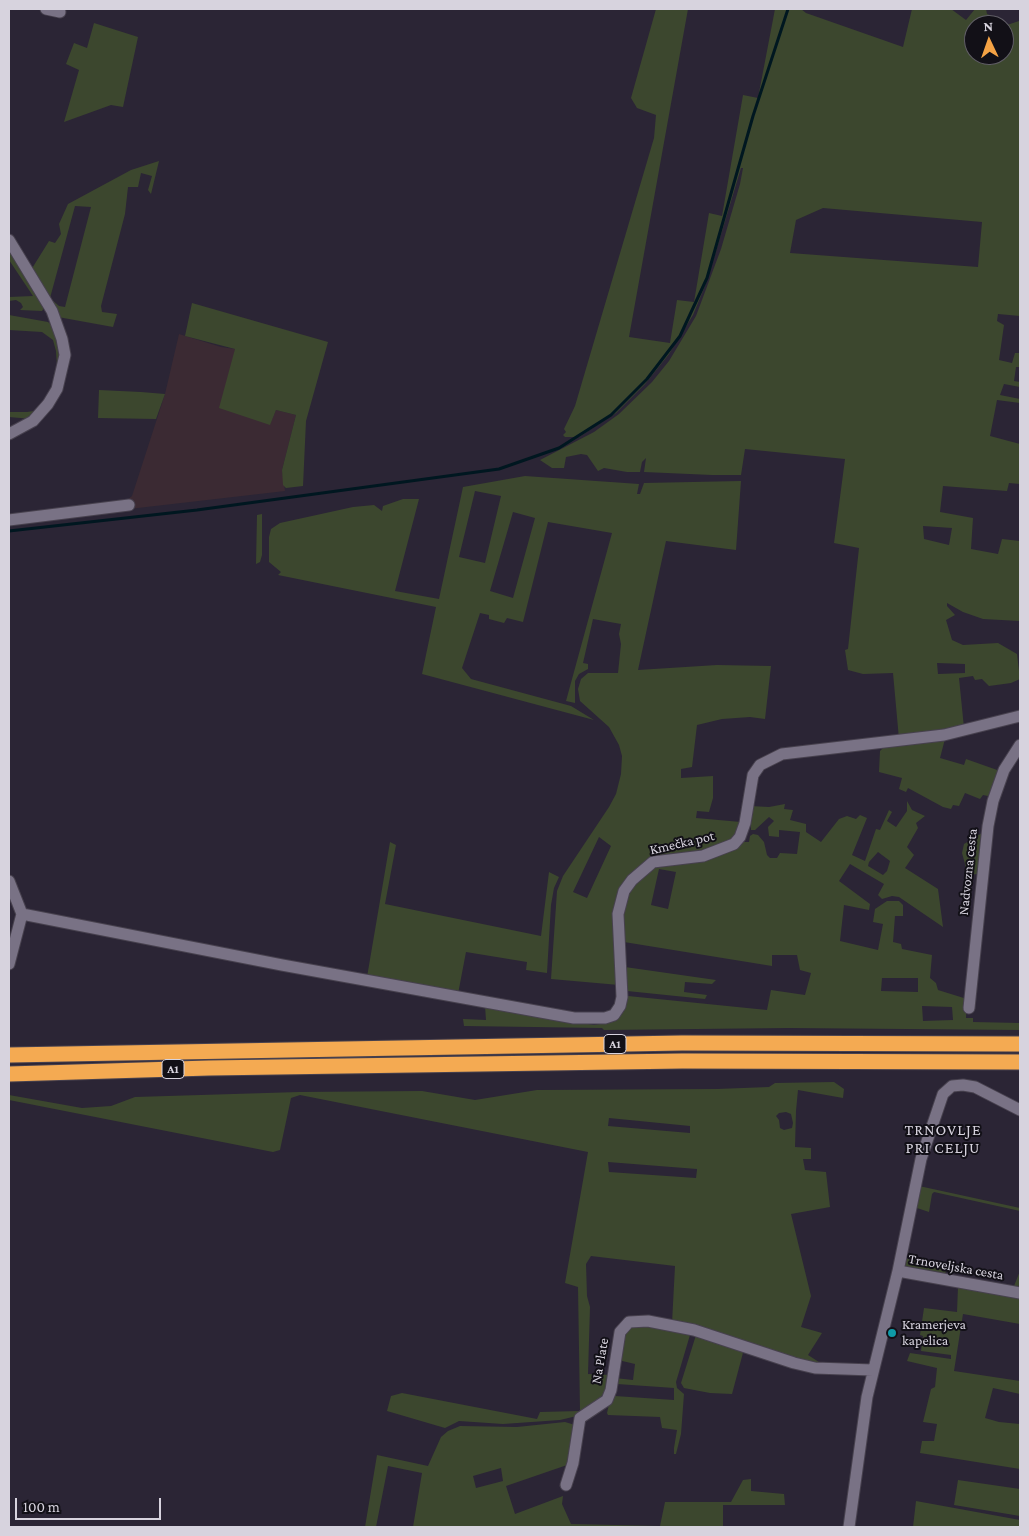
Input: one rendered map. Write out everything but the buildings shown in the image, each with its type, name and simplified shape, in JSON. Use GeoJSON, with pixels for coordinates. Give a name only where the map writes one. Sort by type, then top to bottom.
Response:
{"type":"FeatureCollection","features":[{"type":"Feature","properties":{"kind":"highway","name":"A1"},"geometry":{"type":"LineString","coordinates":[[9,1055],[682,1043],[1020,1044]]}},
{"type":"Feature","properties":{"kind":"highway","name":"A1"},"geometry":{"type":"LineString","coordinates":[[9,1074],[209,1068],[682,1061],[1020,1062]]}},
{"type":"Feature","properties":{"kind":"street"},"geometry":{"type":"LineString","coordinates":[[46,9],[60,12]]}},
{"type":"Feature","properties":{"kind":"street"},"geometry":{"type":"LineString","coordinates":[[9,240],[52,311],[62,339],[65,355],[57,389],[48,404],[33,421],[9,434]]}},
{"type":"Feature","properties":{"kind":"street"},"geometry":{"type":"LineString","coordinates":[[9,520],[129,505]]}},
{"type":"Feature","properties":{"kind":"street","name":"Kmečka pot"},"geometry":{"type":"LineString","coordinates":[[22,914],[282,965],[574,1018],[605,1018],[614,1015],[620,1006],[622,997],[618,914],[624,891],[632,880],[653,862],[703,856],[734,844],[740,837],[745,823],[753,775],[760,765],[772,757],[944,735],[1020,716]]}},
{"type":"Feature","properties":{"kind":"street","name":"Nadvozna cesta"},"geometry":{"type":"LineString","coordinates":[[969,1008],[988,826],[993,801],[1004,770],[1020,745]]}},
{"type":"Feature","properties":{"kind":"street"},"geometry":{"type":"LineString","coordinates":[[9,881],[22,914],[9,964]]}},
{"type":"Feature","properties":{"kind":"street"},"geometry":{"type":"LineString","coordinates":[[898,1271],[921,1159],[943,1094],[952,1086],[975,1087],[1020,1110]]}},
{"type":"Feature","properties":{"kind":"street","name":"Trnoveljska cesta"},"geometry":{"type":"LineString","coordinates":[[849,1527],[873,1370],[898,1271],[1020,1293]]}},
{"type":"Feature","properties":{"kind":"street","name":"Na Plate"},"geometry":{"type":"LineString","coordinates":[[566,1485],[574,1463],[580,1418],[607,1400],[611,1390],[620,1332],[628,1322],[648,1322],[694,1330],[794,1363],[815,1368],[873,1370]]}},
{"type":"Feature","properties":{"kind":"shaded area"},"geometry":{"type":"Polygon","coordinates":[[[179,334],[221,347],[235,349],[234,360],[270,424],[276,410],[296,415],[282,470],[285,491],[129,509],[127,500],[132,496],[165,394],[179,334]]]}},
{"type":"Feature","properties":{"kind":"green space"},"geometry":{"type":"Polygon","coordinates":[[[656,9],[688,9],[629,337],[670,343],[677,300],[694,302],[709,213],[722,216],[743,95],[758,98],[775,9],[801,9],[806,13],[903,47],[912,9],[951,9],[964,19],[964,65],[1014,65],[1014,23],[1019,21],[1020,18],[1020,316],[998,314],[997,321],[1004,325],[999,360],[1012,363],[1015,353],[1020,353],[1020,367],[1016,367],[1014,381],[1020,382],[1020,387],[1004,384],[1000,395],[1020,399],[1020,403],[997,400],[990,436],[1020,444],[1020,484],[1009,483],[1007,491],[943,486],[940,512],[973,518],[971,549],[998,554],[1002,539],[1020,541],[1020,621],[983,619],[963,612],[947,603],[947,606],[955,615],[946,620],[952,640],[963,645],[998,643],[1017,654],[1020,679],[1011,683],[989,686],[982,679],[975,680],[973,676],[959,678],[964,728],[899,739],[893,673],[863,674],[848,670],[845,650],[848,649],[859,548],[834,543],[845,459],[745,449],[741,475],[644,472],[646,458],[642,462],[640,472],[604,468],[598,471],[587,455],[581,454],[566,457],[564,468],[552,468],[540,460],[594,432],[619,414],[652,382],[669,361],[696,316],[721,249],[740,184],[743,168],[741,168],[707,281],[693,315],[669,354],[645,384],[616,413],[579,437],[565,437],[563,435],[566,432],[564,429],[575,406],[654,138],[656,115],[637,108],[631,98],[656,9]],[[823,208],[796,220],[790,253],[978,267],[982,222],[823,208]],[[923,526],[924,539],[949,545],[952,528],[923,526]],[[937,663],[938,674],[965,673],[965,664],[937,663]]]}},
{"type":"Feature","properties":{"kind":"green space"},"geometry":{"type":"Polygon","coordinates":[[[975,9],[986,9],[987,14],[990,15],[970,15],[975,9]]]}},
{"type":"Feature","properties":{"kind":"green space"},"geometry":{"type":"Polygon","coordinates":[[[94,23],[138,37],[123,107],[111,105],[64,122],[79,70],[66,64],[74,43],[87,48],[94,23]]]}},
{"type":"Feature","properties":{"kind":"green space"},"geometry":{"type":"Polygon","coordinates":[[[159,161],[151,194],[148,190],[152,176],[141,173],[138,187],[128,187],[125,214],[101,306],[102,312],[117,314],[113,327],[58,317],[31,270],[49,241],[55,243],[61,234],[59,224],[68,204],[131,170],[159,161]],[[75,206],[50,298],[59,306],[65,307],[91,207],[75,206]]]}},
{"type":"Feature","properties":{"kind":"green space"},"geometry":{"type":"Polygon","coordinates":[[[9,245],[46,305],[42,311],[20,310],[23,307],[21,303],[16,300],[9,301],[9,297],[33,296],[9,260],[9,245]]]}},
{"type":"Feature","properties":{"kind":"green space"},"geometry":{"type":"Polygon","coordinates":[[[192,303],[328,342],[306,421],[303,486],[286,488],[283,485],[282,470],[296,415],[276,410],[270,425],[219,408],[235,349],[185,336],[192,303]]]}},
{"type":"Feature","properties":{"kind":"green space"},"geometry":{"type":"Polygon","coordinates":[[[9,315],[48,322],[55,328],[60,345],[58,382],[32,419],[9,417],[9,412],[34,411],[41,405],[52,386],[57,366],[56,351],[53,340],[42,332],[9,330],[9,315]]]}},
{"type":"Feature","properties":{"kind":"green space"},"geometry":{"type":"Polygon","coordinates":[[[99,390],[165,394],[156,419],[98,418],[99,390]]]}},
{"type":"Feature","properties":{"kind":"green space"},"geometry":{"type":"Polygon","coordinates":[[[525,476],[639,484],[637,494],[640,494],[644,483],[741,481],[736,550],[666,541],[638,670],[717,665],[771,666],[765,719],[750,717],[722,719],[697,725],[692,767],[681,769],[681,778],[713,776],[713,798],[709,812],[697,811],[696,818],[741,822],[737,838],[720,849],[667,857],[621,890],[619,985],[551,979],[557,891],[563,876],[609,807],[616,794],[621,774],[622,756],[619,745],[609,727],[580,701],[578,689],[581,679],[588,673],[618,673],[621,624],[593,619],[583,663],[588,664],[588,669],[579,674],[575,681],[575,703],[566,701],[612,533],[548,522],[523,622],[507,618],[504,623],[489,619],[489,615],[480,613],[462,668],[471,679],[571,706],[594,720],[422,674],[436,607],[278,575],[281,572],[269,562],[269,537],[271,529],[280,523],[353,507],[374,505],[382,511],[383,506],[403,499],[419,499],[395,591],[439,599],[463,487],[525,476]],[[475,491],[459,557],[485,563],[501,496],[475,491]],[[513,512],[490,591],[513,598],[535,518],[513,512]],[[599,837],[573,892],[587,898],[611,846],[599,837]]]}},
{"type":"Feature","properties":{"kind":"green space"},"geometry":{"type":"Polygon","coordinates":[[[262,514],[262,555],[260,562],[256,564],[257,515],[262,514]]]}},
{"type":"Feature","properties":{"kind":"green space"},"geometry":{"type":"Polygon","coordinates":[[[945,739],[940,758],[964,765],[966,759],[1000,771],[988,796],[983,795],[980,799],[965,793],[959,806],[953,805],[951,809],[943,807],[908,788],[906,792],[899,789],[902,778],[879,772],[880,751],[884,747],[945,739]]]}},
{"type":"Feature","properties":{"kind":"green space"},"geometry":{"type":"Polygon","coordinates":[[[907,801],[912,810],[925,816],[916,823],[918,828],[907,847],[914,855],[905,868],[938,889],[943,927],[899,897],[892,896],[882,899],[878,895],[884,884],[850,864],[839,881],[870,904],[869,910],[844,905],[840,941],[878,950],[883,924],[873,922],[875,909],[887,901],[899,901],[903,905],[903,916],[895,916],[893,942],[901,944],[902,949],[932,955],[930,978],[936,983],[938,990],[967,999],[966,1018],[973,1018],[973,1022],[1020,1023],[1020,1030],[789,1028],[604,1030],[602,1028],[464,1026],[463,1019],[486,1020],[485,1006],[594,1025],[612,1022],[616,1019],[628,996],[767,1010],[771,990],[805,995],[811,973],[800,970],[797,955],[772,955],[772,966],[624,942],[625,967],[716,980],[712,984],[685,982],[684,992],[707,995],[705,999],[627,991],[620,925],[629,890],[653,867],[742,839],[744,842],[749,842],[750,836],[753,834],[758,835],[764,842],[767,855],[770,858],[777,858],[780,853],[797,854],[800,832],[779,830],[779,837],[769,836],[768,827],[774,821],[769,817],[755,830],[751,830],[750,806],[769,807],[785,804],[784,809],[793,810],[790,820],[806,824],[806,832],[821,842],[839,819],[847,816],[856,819],[860,815],[867,818],[852,855],[865,861],[876,829],[880,830],[889,810],[892,812],[887,821],[896,827],[907,811],[907,801]],[[878,852],[869,862],[868,866],[883,875],[887,871],[890,861],[878,852]],[[659,869],[651,905],[668,909],[676,872],[659,869]],[[882,978],[881,991],[918,992],[918,978],[882,978]],[[922,1006],[923,1021],[953,1020],[952,1007],[922,1006]]]}},
{"type":"Feature","properties":{"kind":"green space"},"geometry":{"type":"Polygon","coordinates":[[[982,833],[978,874],[968,875],[962,853],[964,844],[982,833]]]}},
{"type":"Feature","properties":{"kind":"green space"},"geometry":{"type":"Polygon","coordinates":[[[390,842],[396,845],[385,904],[541,936],[549,872],[559,877],[554,888],[551,905],[547,973],[526,970],[527,962],[466,952],[458,994],[367,977],[390,842]]]}},
{"type":"Feature","properties":{"kind":"green space"},"geometry":{"type":"Polygon","coordinates":[[[834,1082],[844,1089],[843,1098],[798,1090],[796,1111],[795,1147],[811,1148],[811,1159],[803,1159],[805,1170],[826,1172],[830,1207],[791,1214],[811,1296],[801,1327],[822,1333],[808,1355],[822,1364],[815,1365],[672,1323],[675,1266],[591,1256],[586,1264],[587,1296],[590,1307],[588,1374],[610,1375],[605,1399],[581,1415],[560,1420],[503,1424],[459,1421],[445,1428],[387,1411],[391,1396],[402,1393],[537,1419],[540,1412],[580,1411],[578,1287],[565,1283],[588,1152],[300,1095],[291,1098],[280,1150],[273,1152],[9,1100],[9,1095],[82,1108],[111,1106],[135,1097],[299,1092],[422,1091],[475,1100],[537,1090],[717,1089],[769,1087],[775,1083],[834,1082]],[[786,1112],[779,1113],[776,1116],[779,1120],[780,1128],[784,1130],[792,1128],[793,1123],[791,1114],[786,1112]],[[609,1118],[608,1126],[690,1133],[690,1126],[609,1118]],[[608,1162],[609,1172],[696,1178],[697,1169],[608,1162]]]}},
{"type":"Feature","properties":{"kind":"green space"},"geometry":{"type":"Polygon","coordinates":[[[919,1186],[1020,1208],[1020,1211],[934,1192],[929,1212],[917,1208],[919,1186]]]}},
{"type":"Feature","properties":{"kind":"green space"},"geometry":{"type":"Polygon","coordinates":[[[905,1258],[947,1265],[945,1275],[1014,1286],[1020,1271],[1020,1290],[903,1267],[905,1258]]]}},
{"type":"Feature","properties":{"kind":"green space"},"geometry":{"type":"Polygon","coordinates":[[[958,1287],[1020,1296],[1020,1324],[963,1314],[954,1371],[1020,1381],[1020,1394],[993,1388],[985,1418],[999,1422],[1020,1424],[1020,1469],[920,1453],[922,1441],[934,1441],[937,1424],[923,1422],[931,1389],[935,1387],[937,1368],[907,1361],[910,1353],[951,1359],[951,1355],[921,1351],[923,1336],[920,1335],[924,1308],[957,1312],[958,1287]]]}},
{"type":"Feature","properties":{"kind":"green space"},"geometry":{"type":"Polygon","coordinates":[[[632,1323],[690,1335],[676,1382],[677,1388],[684,1394],[681,1434],[676,1454],[674,1454],[674,1448],[677,1430],[662,1428],[660,1417],[608,1415],[607,1413],[615,1378],[633,1380],[635,1364],[618,1360],[622,1334],[632,1323]],[[617,1384],[615,1396],[674,1400],[674,1388],[617,1384]]]}},
{"type":"Feature","properties":{"kind":"green space"},"geometry":{"type":"Polygon","coordinates":[[[696,1335],[744,1349],[732,1394],[710,1393],[684,1388],[681,1383],[696,1335]]]}},
{"type":"Feature","properties":{"kind":"green space"},"geometry":{"type":"Polygon","coordinates":[[[565,1422],[575,1425],[570,1464],[506,1486],[515,1514],[563,1496],[562,1504],[571,1524],[660,1526],[665,1502],[731,1502],[743,1480],[751,1479],[751,1491],[784,1494],[785,1505],[723,1505],[723,1526],[761,1527],[413,1527],[422,1473],[388,1466],[376,1527],[365,1527],[377,1455],[428,1466],[441,1437],[448,1431],[460,1426],[517,1427],[565,1422]],[[501,1468],[473,1476],[476,1488],[503,1481],[501,1468]]]}},
{"type":"Feature","properties":{"kind":"green space"},"geometry":{"type":"Polygon","coordinates":[[[958,1480],[1020,1489],[1020,1516],[954,1505],[958,1480]]]}},
{"type":"Feature","properties":{"kind":"green space"},"geometry":{"type":"Polygon","coordinates":[[[916,1501],[1020,1520],[1020,1527],[913,1527],[916,1501]]]}},
{"type":"Feature","properties":{"kind":"waterway"},"geometry":{"type":"LineString","coordinates":[[9,531],[197,510],[499,469],[559,448],[611,415],[647,379],[680,336],[707,278],[753,116],[788,9]]}},
{"type":"Feature","properties":{"kind":"place","name":"Kramerjeva kapelica"},"geometry":{"type":"Point","coordinates":[892,1333]}},
{"type":"Feature","properties":{"kind":"district","name":"TRNOVLJE PRI CELJU"},"geometry":{"type":"Point","coordinates":[943,1139]}}]}
